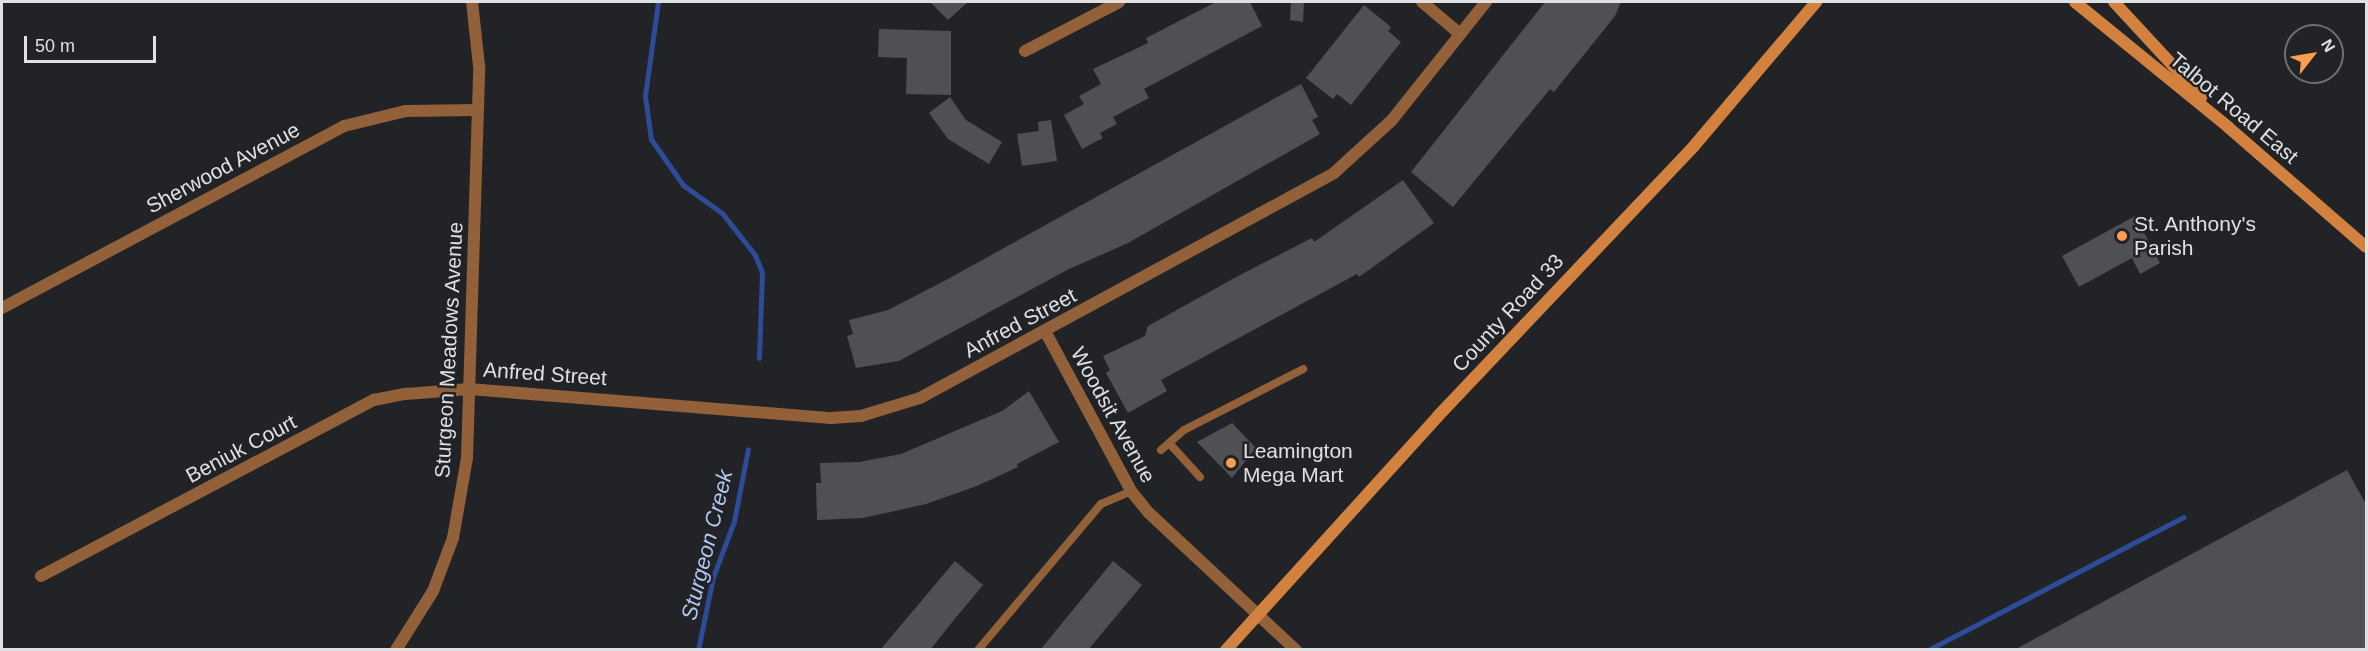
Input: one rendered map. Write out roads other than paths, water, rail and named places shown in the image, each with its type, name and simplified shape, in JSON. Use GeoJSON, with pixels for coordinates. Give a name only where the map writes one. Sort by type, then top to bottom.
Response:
{"type":"FeatureCollection","features":[{"type":"Feature","properties":{"kind":"main road","name":"County Road 33"},"geometry":{"type":"LineString","coordinates":[[1226,650],[1257,613],[1694,146],[1816,2]]}},
{"type":"Feature","properties":{"kind":"main road","name":"Talbot Road East"},"geometry":{"type":"LineString","coordinates":[[2075,2],[2228,127],[2367,247]]}},
{"type":"Feature","properties":{"kind":"main road"},"geometry":{"type":"LineString","coordinates":[[2114,2],[2228,127]]}},
{"type":"Feature","properties":{"kind":"street","name":"Sturgeon Meadows Avenue"},"geometry":{"type":"LineString","coordinates":[[396,650],[433,591],[453,538],[467,458],[479,66],[472,2]]}},
{"type":"Feature","properties":{"kind":"street"},"geometry":{"type":"LineString","coordinates":[[1025,51],[1119,2]]}},
{"type":"Feature","properties":{"kind":"street"},"geometry":{"type":"LineString","coordinates":[[1422,2],[1460,34]]}},
{"type":"Feature","properties":{"kind":"street","name":"Anfred Street"},"geometry":{"type":"LineString","coordinates":[[470,389],[831,418],[861,416],[920,398],[1311,188],[1352,160],[1392,120],[1486,2]]}},
{"type":"Feature","properties":{"kind":"street","name":"Sherwood Avenue"},"geometry":{"type":"LineString","coordinates":[[2,308],[344,126],[406,111],[477,110]]}},
{"type":"Feature","properties":{"kind":"street","name":"Woodsit Avenue"},"geometry":{"type":"LineString","coordinates":[[1045,331],[1131,491],[1149,513],[1296,650]]}},
{"type":"Feature","properties":{"kind":"street","name":"Beniuk Court"},"geometry":{"type":"LineString","coordinates":[[41,576],[374,400],[444,389],[470,389]]}},
{"type":"Feature","properties":{"kind":"lane"},"geometry":{"type":"LineString","coordinates":[[1161,450],[1184,430],[1303,369]]}},
{"type":"Feature","properties":{"kind":"lane"},"geometry":{"type":"LineString","coordinates":[[1169,443],[1200,477]]}},
{"type":"Feature","properties":{"kind":"lane"},"geometry":{"type":"LineString","coordinates":[[978,650],[1101,504],[1131,491]]}},
{"type":"Feature","properties":{"kind":"waterway","name":"Sturgeon Creek"},"geometry":{"type":"LineString","coordinates":[[658,2],[645,96],[651,139],[683,185],[722,213],[755,255],[762,272],[759,358]]}},
{"type":"Feature","properties":{"kind":"waterway","name":"Sturgeon Creek"},"geometry":{"type":"LineString","coordinates":[[698,650],[713,577],[734,521],[748,449]]}},
{"type":"Feature","properties":{"kind":"waterway"},"geometry":{"type":"LineString","coordinates":[[1928,650],[2184,517]]}},
{"type":"Feature","properties":{"kind":"place","name":"St. Anthony's Parish"},"geometry":{"type":"Point","coordinates":[2122,236]}},
{"type":"Feature","properties":{"kind":"place","name":"Leamington Mega Mart"},"geometry":{"type":"Point","coordinates":[1231,463]}}]}
